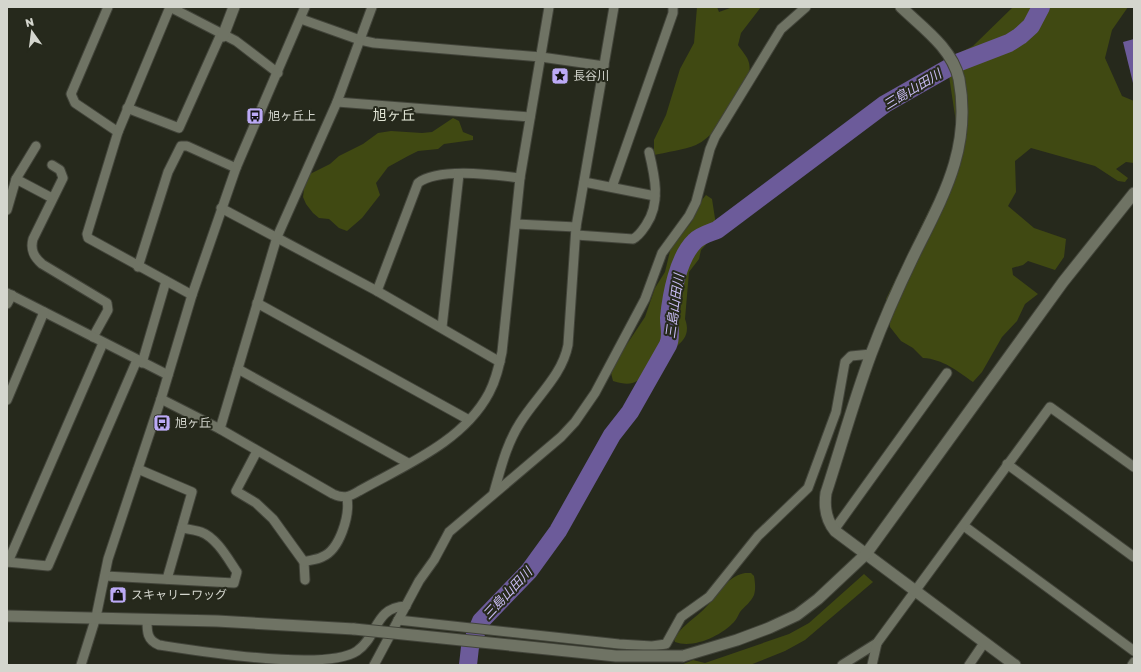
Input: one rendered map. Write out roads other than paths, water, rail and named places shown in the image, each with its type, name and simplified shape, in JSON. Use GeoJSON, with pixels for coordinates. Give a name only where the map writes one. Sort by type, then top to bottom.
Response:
{"type":"FeatureCollection","features":[{"type":"Feature","properties":{"kind":"street"},"geometry":{"type":"LineString","coordinates":[[108,7],[71,94],[75,103],[118,132]]}},
{"type":"Feature","properties":{"kind":"street"},"geometry":{"type":"LineString","coordinates":[[192,295],[89,240],[86,234],[127,108],[170,7],[236,41],[278,73]]}},
{"type":"Feature","properties":{"kind":"street"},"geometry":{"type":"LineString","coordinates":[[127,108],[179,128],[234,7]]}},
{"type":"Feature","properties":{"kind":"street"},"geometry":{"type":"LineString","coordinates":[[81,665],[96,617],[108,559],[161,399],[192,295],[221,208],[236,168],[305,7]]}},
{"type":"Feature","properties":{"kind":"street"},"geometry":{"type":"LineString","coordinates":[[220,429],[277,237],[337,102],[372,7]]}},
{"type":"Feature","properties":{"kind":"street"},"geometry":{"type":"LineString","coordinates":[[161,399],[220,429],[257,452],[333,494],[347,498],[443,443],[469,420],[489,392],[500,362],[520,178],[549,7]]}},
{"type":"Feature","properties":{"kind":"street"},"geometry":{"type":"LineString","coordinates":[[494,492],[507,446],[529,409],[560,370],[566,358],[576,231],[614,7]]}},
{"type":"Feature","properties":{"kind":"street"},"geometry":{"type":"LineString","coordinates":[[612,187],[673,13],[673,7]]}},
{"type":"Feature","properties":{"kind":"street"},"geometry":{"type":"LineString","coordinates":[[374,665],[448,532],[561,437],[575,422],[595,393],[645,299],[662,253],[689,216],[696,202],[710,149],[715,137],[781,30],[806,7]]}},
{"type":"Feature","properties":{"kind":"street"},"geometry":{"type":"LineString","coordinates":[[901,7],[945,49],[955,67],[958,78],[961,108],[958,153],[943,197],[912,259],[871,354],[826,493],[827,517],[834,530],[1015,665]]}},
{"type":"Feature","properties":{"kind":"street"},"geometry":{"type":"LineString","coordinates":[[300,19],[360,40],[540,57],[604,66]]}},
{"type":"Feature","properties":{"kind":"street"},"geometry":{"type":"LineString","coordinates":[[337,102],[530,117]]}},
{"type":"Feature","properties":{"kind":"street"},"geometry":{"type":"LineString","coordinates":[[7,210],[16,179],[36,146]]}},
{"type":"Feature","properties":{"kind":"street"},"geometry":{"type":"LineString","coordinates":[[138,267],[168,172],[181,146],[187,146],[236,168]]}},
{"type":"Feature","properties":{"kind":"street"},"geometry":{"type":"LineString","coordinates":[[516,224],[633,239],[637,237],[650,220],[654,210],[655,178],[649,152]]}},
{"type":"Feature","properties":{"kind":"street"},"geometry":{"type":"LineString","coordinates":[[52,165],[60,170],[63,178],[33,239],[32,250],[34,255],[42,264],[107,302],[108,310],[93,337]]}},
{"type":"Feature","properties":{"kind":"street"},"geometry":{"type":"LineString","coordinates":[[377,291],[418,183],[423,179],[459,174],[520,178]]}},
{"type":"Feature","properties":{"kind":"street"},"geometry":{"type":"LineString","coordinates":[[442,327],[459,174]]}},
{"type":"Feature","properties":{"kind":"street"},"geometry":{"type":"LineString","coordinates":[[16,179],[52,198]]}},
{"type":"Feature","properties":{"kind":"street"},"geometry":{"type":"LineString","coordinates":[[584,182],[655,196]]}},
{"type":"Feature","properties":{"kind":"street"},"geometry":{"type":"LineString","coordinates":[[7,616],[217,621],[354,629],[616,656],[683,656],[711,649],[744,638],[770,628],[797,614],[818,600],[866,554],[1063,282],[1134,193]]}},
{"type":"Feature","properties":{"kind":"street"},"geometry":{"type":"LineString","coordinates":[[221,208],[377,291],[442,327],[500,362]]}},
{"type":"Feature","properties":{"kind":"street"},"geometry":{"type":"LineString","coordinates":[[103,342],[7,562],[48,566],[140,362],[166,281]]}},
{"type":"Feature","properties":{"kind":"street"},"geometry":{"type":"LineString","coordinates":[[7,304],[10,294],[140,362],[168,375]]}},
{"type":"Feature","properties":{"kind":"street"},"geometry":{"type":"LineString","coordinates":[[257,303],[469,420]]}},
{"type":"Feature","properties":{"kind":"street"},"geometry":{"type":"LineString","coordinates":[[7,400],[44,312]]}},
{"type":"Feature","properties":{"kind":"street"},"geometry":{"type":"LineString","coordinates":[[398,620],[620,644],[652,646],[666,644],[681,617],[709,597],[758,536],[808,488],[836,412],[845,362],[851,356],[871,354]]}},
{"type":"Feature","properties":{"kind":"street"},"geometry":{"type":"LineString","coordinates":[[238,369],[408,463]]}},
{"type":"Feature","properties":{"kind":"street"},"geometry":{"type":"LineString","coordinates":[[834,530],[947,373]]}},
{"type":"Feature","properties":{"kind":"street"},"geometry":{"type":"LineString","coordinates":[[842,665],[876,643],[964,526],[1007,464],[1050,407],[1134,467]]}},
{"type":"Feature","properties":{"kind":"street"},"geometry":{"type":"LineString","coordinates":[[257,452],[236,492],[256,503],[274,519],[304,562],[304,580]]}},
{"type":"Feature","properties":{"kind":"street"},"geometry":{"type":"LineString","coordinates":[[1007,464],[1134,557]]}},
{"type":"Feature","properties":{"kind":"street"},"geometry":{"type":"LineString","coordinates":[[138,469],[192,492],[167,579]]}},
{"type":"Feature","properties":{"kind":"street"},"geometry":{"type":"LineString","coordinates":[[304,562],[322,557],[338,542],[348,514],[347,498]]}},
{"type":"Feature","properties":{"kind":"street"},"geometry":{"type":"LineString","coordinates":[[964,526],[1134,652]]}},
{"type":"Feature","properties":{"kind":"street"},"geometry":{"type":"LineString","coordinates":[[105,576],[227,583],[235,581],[237,572],[221,549],[208,536],[201,532],[182,528]]}},
{"type":"Feature","properties":{"kind":"street"},"geometry":{"type":"LineString","coordinates":[[147,620],[147,633],[151,642],[159,646],[268,659],[305,661],[332,659],[357,652],[365,643],[384,614],[391,609],[406,606]]}},
{"type":"Feature","properties":{"kind":"street"},"geometry":{"type":"LineString","coordinates":[[872,665],[876,643]]}},
{"type":"Feature","properties":{"kind":"street"},"geometry":{"type":"LineString","coordinates":[[969,665],[984,643]]}},
{"type":"Feature","properties":{"kind":"waterway","name":"三島山田川"},"geometry":{"type":"LineString","coordinates":[[468,665],[470,647],[481,621],[529,571],[558,531],[612,435],[630,412],[668,345],[670,335],[670,309],[676,277],[684,257],[695,241],[717,230],[885,104],[957,63],[1009,43],[1020,36],[1031,26],[1041,7]]}},
{"type":"Feature","properties":{"kind":"place","name":"長谷川"},"geometry":{"type":"Point","coordinates":[560,76]}},
{"type":"Feature","properties":{"kind":"place","name":"旭ヶ丘上"},"geometry":{"type":"Point","coordinates":[255,116]}},
{"type":"Feature","properties":{"kind":"place","name":"旭ヶ丘"},"geometry":{"type":"Point","coordinates":[162,423]}},
{"type":"Feature","properties":{"kind":"place","name":"スキャリーワッグ"},"geometry":{"type":"Point","coordinates":[118,595]}},
{"type":"Feature","properties":{"kind":"district","name":"旭ヶ丘"},"geometry":{"type":"Point","coordinates":[394,115]}}]}
